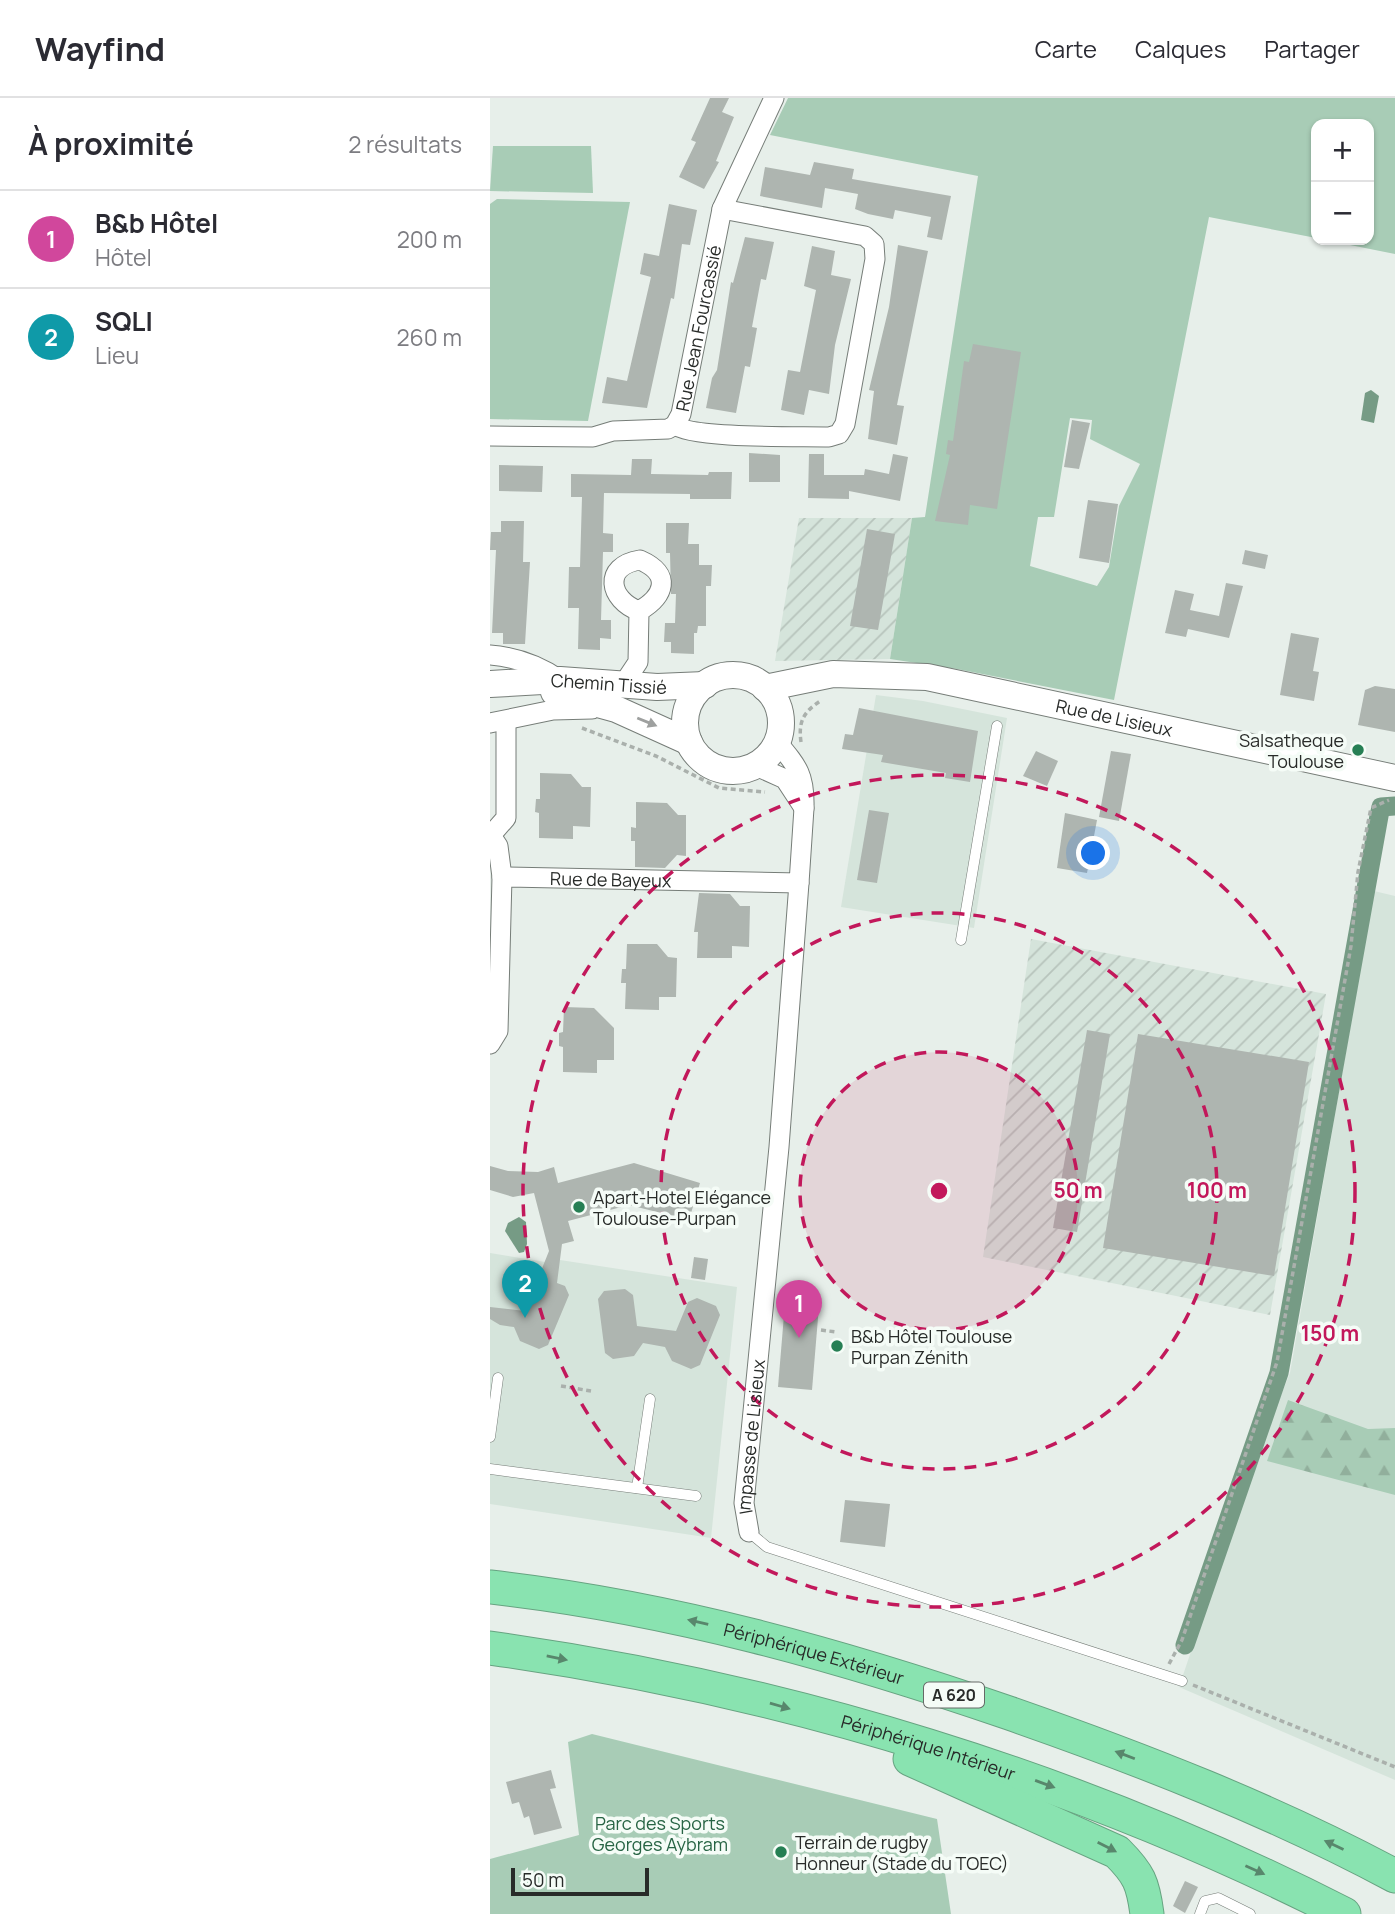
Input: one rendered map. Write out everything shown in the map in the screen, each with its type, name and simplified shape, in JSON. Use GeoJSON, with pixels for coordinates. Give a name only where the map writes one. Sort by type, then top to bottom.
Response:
{"type":"FeatureCollection","features":[{"type":"Feature","properties":{"kind":"highway","name":"Périphérique Extérieur"},"geometry":{"type":"LineString","coordinates":[[490,1587],[681,1618],[773,1639],[872,1667],[1086,1740],[1204,1785],[1395,1876]]}},
{"type":"Feature","properties":{"kind":"highway","name":"Périphérique Intérieur"},"geometry":{"type":"LineString","coordinates":[[490,1648],[731,1692],[991,1765],[1184,1838],[1345,1914]]}},
{"type":"Feature","properties":{"kind":"highway"},"geometry":{"type":"LineString","coordinates":[[846,1724],[920,1764],[1030,1810],[1117,1852],[1136,1871],[1143,1886],[1147,1914]]}},
{"type":"Feature","properties":{"kind":"street","name":"Rue Jean Fourcassié"},"geometry":{"type":"LineString","coordinates":[[490,436],[593,438],[614,431],[668,429],[675,425],[681,414],[722,209],[774,98]]}},
{"type":"Feature","properties":{"kind":"street"},"geometry":{"type":"LineString","coordinates":[[675,425],[682,431],[707,433],[829,437],[839,434],[845,424],[875,258],[874,244],[864,236],[722,209]]}},
{"type":"Feature","properties":{"kind":"street"},"geometry":{"type":"LineString","coordinates":[[494,1037],[502,877],[498,846],[491,834],[506,818],[498,722],[619,697],[638,662],[639,611]]}},
{"type":"Feature","properties":{"kind":"street"},"geometry":{"type":"LineString","coordinates":[[490,655],[512,657],[546,670],[560,680]]}},
{"type":"Feature","properties":{"kind":"street"},"geometry":{"type":"LineString","coordinates":[[638,662],[657,687]]}},
{"type":"Feature","properties":{"kind":"street"},"geometry":{"type":"LineString","coordinates":[[756,766],[769,755],[777,742],[780,712],[765,688],[754,680],[738,676],[725,676],[705,685],[696,693],[687,714],[689,741],[700,758],[718,769],[736,771],[756,766],[791,772]]}},
{"type":"Feature","properties":{"kind":"street","name":"Rue de Lisieux"},"geometry":{"type":"LineString","coordinates":[[765,688],[927,677],[1388,785]]}},
{"type":"Feature","properties":{"kind":"street","name":"Chemin Tissié"},"geometry":{"type":"LineString","coordinates":[[501,684],[560,680],[619,697],[689,741]]}},
{"type":"Feature","properties":{"kind":"street","name":"Chemin Tissié"},"geometry":{"type":"LineString","coordinates":[[501,684],[580,698],[619,697],[657,687],[705,685]]}},
{"type":"Feature","properties":{"kind":"street"},"geometry":{"type":"LineString","coordinates":[[780,712],[830,685]]}},
{"type":"Feature","properties":{"kind":"street"},"geometry":{"type":"LineString","coordinates":[[777,742],[804,808],[799,883]]}},
{"type":"Feature","properties":{"kind":"street","name":"Rue de Bayeux"},"geometry":{"type":"LineString","coordinates":[[502,877],[799,883]]}},
{"type":"Feature","properties":{"kind":"street","name":"Impasse de Lisieux"},"geometry":{"type":"LineString","coordinates":[[749,1532],[744,1503],[779,1147],[799,883]]}},
{"type":"Feature","properties":{"kind":"lane"},"geometry":{"type":"LineString","coordinates":[[961,940],[997,726]]}},
{"type":"Feature","properties":{"kind":"lane"},"geometry":{"type":"LineString","coordinates":[[490,1437],[498,1378]]}},
{"type":"Feature","properties":{"kind":"lane"},"geometry":{"type":"LineString","coordinates":[[637,1488],[650,1399]]}},
{"type":"Feature","properties":{"kind":"lane"},"geometry":{"type":"LineString","coordinates":[[490,1469],[696,1496]]}},
{"type":"Feature","properties":{"kind":"lane","name":"Impasse de Lisieux"},"geometry":{"type":"LineString","coordinates":[[749,1532],[767,1547],[1182,1681]]}},
{"type":"Feature","properties":{"kind":"lane"},"geometry":{"type":"LineString","coordinates":[[1200,1914],[1205,1901],[1218,1898],[1250,1914]]}},
{"type":"Feature","properties":{"kind":"path"},"geometry":{"type":"LineString","coordinates":[[574,725],[656,756],[719,788],[766,792],[791,772],[801,757],[802,719],[807,709],[830,685]]}},
{"type":"Feature","properties":{"kind":"path"},"geometry":{"type":"LineString","coordinates":[[1163,1675],[1182,1640],[1277,1362],[1348,960],[1358,872],[1371,808],[1395,796],[1388,785]]}},
{"type":"Feature","properties":{"kind":"path"},"geometry":{"type":"LineString","coordinates":[[821,1330],[836,1332]]}},
{"type":"Feature","properties":{"kind":"path"},"geometry":{"type":"LineString","coordinates":[[561,1386],[591,1391]]}},
{"type":"Feature","properties":{"kind":"path"},"geometry":{"type":"LineString","coordinates":[[1182,1681],[1395,1767]]}},
{"type":"Feature","properties":{"kind":"shaded area"},"geometry":{"type":"Polygon","coordinates":[[[1371,390],[1379,396],[1374,423],[1361,420],[1365,393],[1371,390]]]}},
{"type":"Feature","properties":{"kind":"shaded area"},"geometry":{"type":"Polygon","coordinates":[[[799,518],[912,518],[890,659],[775,661],[799,518]]]}},
{"type":"Feature","properties":{"kind":"shaded area"},"geometry":{"type":"Polygon","coordinates":[[[876,695],[923,701],[1007,718],[974,928],[841,907],[876,695]]]}},
{"type":"Feature","properties":{"kind":"shaded area"},"geometry":{"type":"Polygon","coordinates":[[[1374,891],[1395,896],[1395,1780],[1179,1687],[1260,1447],[1290,1373],[1374,891]]]}},
{"type":"Feature","properties":{"kind":"shaded area"},"geometry":{"type":"Polygon","coordinates":[[[1031,939],[1326,994],[1270,1315],[983,1257],[1031,939]]]}},
{"type":"Feature","properties":{"kind":"shaded area"},"geometry":{"type":"Polygon","coordinates":[[[519,1217],[526,1222],[527,1244],[524,1252],[519,1253],[505,1231],[508,1223],[519,1217]]]}},
{"type":"Feature","properties":{"kind":"shaded area"},"geometry":{"type":"Polygon","coordinates":[[[490,1253],[558,1264],[560,1260],[737,1287],[711,1538],[490,1504],[490,1253]]]}},
{"type":"Feature","properties":{"kind":"green space"},"geometry":{"type":"Polygon","coordinates":[[[788,98],[1395,98],[1395,254],[1350,245],[1374,245],[1374,119],[1311,119],[1311,237],[1209,217],[1114,700],[957,669],[890,659],[912,518],[925,517],[978,176],[770,135],[788,98]],[[1070,418],[1054,517],[1038,517],[1030,566],[1097,586],[1109,567],[1119,506],[1140,464],[1090,439],[1092,420],[1070,418]]]}},
{"type":"Feature","properties":{"kind":"green space"},"geometry":{"type":"Polygon","coordinates":[[[493,146],[591,146],[593,193],[490,191],[493,146]]]}},
{"type":"Feature","properties":{"kind":"green space"},"geometry":{"type":"Polygon","coordinates":[[[497,199],[630,202],[588,421],[490,419],[490,204],[497,199]]]}},
{"type":"Feature","properties":{"kind":"green space"},"geometry":{"type":"Polygon","coordinates":[[[1288,1400],[1368,1429],[1395,1428],[1395,1495],[1267,1461],[1288,1400]]]}},
{"type":"Feature","properties":{"kind":"green space","name":"Parc des Sports Georges Aybram"},"geometry":{"type":"Polygon","coordinates":[[[592,1734],[937,1819],[951,1914],[490,1914],[490,1859],[579,1835],[568,1742],[592,1734]]]}},
{"type":"Feature","properties":{"kind":"building"},"geometry":{"type":"Polygon","coordinates":[[[710,98],[729,98],[722,112],[734,117],[716,161],[719,162],[704,189],[679,177],[696,142],[691,140],[710,98]]]}},
{"type":"Feature","properties":{"kind":"building"},"geometry":{"type":"Polygon","coordinates":[[[814,162],[854,169],[852,179],[951,196],[942,240],[927,237],[931,217],[895,210],[893,219],[868,214],[855,209],[858,194],[825,188],[822,208],[760,196],[765,167],[810,175],[814,162]]]}},
{"type":"Feature","properties":{"kind":"building"},"geometry":{"type":"Polygon","coordinates":[[[669,204],[697,210],[690,245],[682,244],[674,299],[671,298],[647,408],[602,403],[607,377],[627,381],[651,277],[640,274],[644,253],[659,256],[669,204]]]}},
{"type":"Feature","properties":{"kind":"building"},"geometry":{"type":"Polygon","coordinates":[[[745,237],[774,242],[766,280],[761,279],[752,327],[757,328],[750,367],[745,366],[736,413],[706,408],[712,378],[717,370],[731,282],[733,283],[745,237]]]}},
{"type":"Feature","properties":{"kind":"building"},"geometry":{"type":"Polygon","coordinates":[[[898,245],[928,251],[897,405],[904,406],[897,445],[868,439],[874,391],[869,390],[889,307],[898,245]]]}},
{"type":"Feature","properties":{"kind":"building"},"geometry":{"type":"Polygon","coordinates":[[[812,246],[835,251],[831,275],[851,279],[835,345],[829,394],[809,390],[804,415],[781,410],[788,370],[800,372],[816,290],[804,286],[812,246]]]}},
{"type":"Feature","properties":{"kind":"building"},"geometry":{"type":"Polygon","coordinates":[[[973,344],[1021,352],[997,509],[970,505],[968,525],[935,521],[950,455],[946,454],[948,440],[953,441],[964,361],[969,362],[973,344]]]}},
{"type":"Feature","properties":{"kind":"building"},"geometry":{"type":"Polygon","coordinates":[[[1072,420],[1090,423],[1079,469],[1064,467],[1072,420]]]}},
{"type":"Feature","properties":{"kind":"building"},"geometry":{"type":"Polygon","coordinates":[[[749,453],[780,455],[780,482],[749,482],[749,453]]]}},
{"type":"Feature","properties":{"kind":"building"},"geometry":{"type":"Polygon","coordinates":[[[809,454],[824,454],[824,475],[864,475],[865,469],[889,474],[893,454],[908,457],[900,501],[849,491],[849,499],[808,498],[809,454]]]}},
{"type":"Feature","properties":{"kind":"building"},"geometry":{"type":"Polygon","coordinates":[[[632,459],[652,459],[651,474],[708,475],[709,472],[732,472],[731,499],[690,499],[690,494],[604,493],[603,533],[613,534],[613,552],[603,552],[601,620],[611,620],[611,639],[600,638],[600,650],[578,649],[579,608],[568,608],[569,567],[580,567],[582,497],[571,497],[571,474],[631,475],[632,459]]]}},
{"type":"Feature","properties":{"kind":"building"},"geometry":{"type":"Polygon","coordinates":[[[499,465],[543,466],[542,492],[499,491],[499,465]]]}},
{"type":"Feature","properties":{"kind":"building"},"geometry":{"type":"Polygon","coordinates":[[[1088,500],[1118,504],[1109,563],[1079,558],[1088,500]]]}},
{"type":"Feature","properties":{"kind":"building"},"geometry":{"type":"Polygon","coordinates":[[[501,521],[524,521],[523,562],[530,562],[525,644],[503,644],[503,633],[492,633],[496,550],[490,550],[491,532],[501,532],[501,521]]]}},
{"type":"Feature","properties":{"kind":"building"},"geometry":{"type":"Polygon","coordinates":[[[666,523],[689,523],[688,544],[699,544],[699,565],[712,565],[711,586],[706,586],[706,626],[698,626],[697,633],[694,633],[694,654],[671,653],[671,642],[664,642],[665,623],[675,623],[676,594],[671,594],[670,553],[666,553],[666,523]]]}},
{"type":"Feature","properties":{"kind":"building"},"geometry":{"type":"Polygon","coordinates":[[[867,529],[895,534],[878,630],[850,626],[867,529]]]}},
{"type":"Feature","properties":{"kind":"building"},"geometry":{"type":"Polygon","coordinates":[[[1245,550],[1268,555],[1265,569],[1242,564],[1245,550]]]}},
{"type":"Feature","properties":{"kind":"building"},"geometry":{"type":"Polygon","coordinates":[[[1226,583],[1243,586],[1229,638],[1188,629],[1186,637],[1165,633],[1175,590],[1194,594],[1190,610],[1219,616],[1226,583]]]}},
{"type":"Feature","properties":{"kind":"building"},"geometry":{"type":"Polygon","coordinates":[[[1291,633],[1319,638],[1313,671],[1319,672],[1314,701],[1280,695],[1291,633]]]}},
{"type":"Feature","properties":{"kind":"building"},"geometry":{"type":"Polygon","coordinates":[[[1375,686],[1395,689],[1395,732],[1358,725],[1365,690],[1375,686]]]}},
{"type":"Feature","properties":{"kind":"building"},"geometry":{"type":"Polygon","coordinates":[[[859,708],[978,731],[970,782],[945,778],[946,773],[881,762],[883,755],[842,749],[845,734],[853,735],[859,708]]]}},
{"type":"Feature","properties":{"kind":"building"},"geometry":{"type":"Polygon","coordinates":[[[1036,751],[1058,761],[1047,786],[1023,776],[1036,751]]]}},
{"type":"Feature","properties":{"kind":"building"},"geometry":{"type":"Polygon","coordinates":[[[1111,751],[1131,754],[1119,821],[1099,817],[1111,751]]]}},
{"type":"Feature","properties":{"kind":"building"},"geometry":{"type":"Polygon","coordinates":[[[540,773],[571,774],[582,787],[591,787],[590,827],[573,826],[573,839],[539,838],[539,813],[535,812],[536,799],[540,799],[540,773]]]}},
{"type":"Feature","properties":{"kind":"building"},"geometry":{"type":"Polygon","coordinates":[[[636,802],[667,803],[678,815],[686,815],[686,856],[677,855],[665,868],[635,867],[635,841],[631,841],[631,827],[636,828],[636,802]]]}},
{"type":"Feature","properties":{"kind":"building"},"geometry":{"type":"Polygon","coordinates":[[[869,810],[889,813],[877,883],[857,880],[869,810]]]}},
{"type":"Feature","properties":{"kind":"building"},"geometry":{"type":"Polygon","coordinates":[[[1065,813],[1097,820],[1087,873],[1057,868],[1065,813]]]}},
{"type":"Feature","properties":{"kind":"building"},"geometry":{"type":"Polygon","coordinates":[[[699,893],[730,894],[740,906],[750,906],[749,947],[732,946],[732,958],[697,958],[698,932],[694,932],[699,893]]]}},
{"type":"Feature","properties":{"kind":"building"},"geometry":{"type":"Polygon","coordinates":[[[627,944],[657,944],[668,957],[677,958],[676,997],[659,997],[659,1010],[625,1009],[626,983],[621,983],[622,969],[626,969],[627,944]]]}},
{"type":"Feature","properties":{"kind":"building"},"geometry":{"type":"Polygon","coordinates":[[[564,1007],[594,1008],[614,1028],[614,1060],[597,1060],[597,1073],[563,1072],[563,1047],[559,1046],[559,1033],[563,1032],[564,1007]]]}},
{"type":"Feature","properties":{"kind":"building"},"geometry":{"type":"Polygon","coordinates":[[[1087,1030],[1110,1034],[1077,1232],[1053,1228],[1087,1030]]]}},
{"type":"Feature","properties":{"kind":"building"},"geometry":{"type":"Polygon","coordinates":[[[1138,1034],[1309,1062],[1274,1276],[1103,1248],[1138,1034]]]}},
{"type":"Feature","properties":{"kind":"building","name":"Apart-Hotel Elégance Toulouse-Purpan"},"geometry":{"type":"Polygon","coordinates":[[[634,1163],[700,1183],[689,1220],[629,1205],[568,1221],[574,1241],[562,1244],[557,1283],[565,1286],[569,1295],[548,1345],[539,1349],[520,1341],[514,1327],[500,1325],[490,1319],[490,1307],[525,1311],[549,1251],[534,1193],[513,1197],[490,1190],[490,1166],[508,1171],[538,1172],[554,1167],[558,1183],[634,1163]]]}},
{"type":"Feature","properties":{"kind":"building"},"geometry":{"type":"Polygon","coordinates":[[[694,1257],[708,1259],[705,1280],[691,1278],[694,1257]]]}},
{"type":"Feature","properties":{"kind":"building"},"geometry":{"type":"Polygon","coordinates":[[[625,1289],[633,1295],[637,1326],[676,1331],[688,1302],[697,1298],[716,1306],[720,1315],[700,1365],[691,1369],[672,1361],[665,1347],[643,1343],[634,1356],[613,1359],[605,1353],[598,1299],[604,1291],[625,1289]]]}},
{"type":"Feature","properties":{"kind":"building"},"geometry":{"type":"Polygon","coordinates":[[[786,1291],[820,1294],[812,1390],[778,1387],[786,1291]]]}},
{"type":"Feature","properties":{"kind":"building"},"geometry":{"type":"Polygon","coordinates":[[[845,1500],[890,1504],[885,1547],[840,1542],[845,1500]]]}},
{"type":"Feature","properties":{"kind":"building"},"geometry":{"type":"Polygon","coordinates":[[[551,1770],[556,1788],[550,1789],[562,1828],[534,1835],[529,1816],[524,1818],[519,1802],[512,1804],[506,1782],[551,1770]]]}},
{"type":"Feature","properties":{"kind":"building"},"geometry":{"type":"Polygon","coordinates":[[[1185,1881],[1198,1887],[1185,1913],[1173,1906],[1185,1881]]]}},
{"type":"Feature","properties":{"kind":"waterway"},"geometry":{"type":"LineString","coordinates":[[1185,1645],[1279,1373],[1379,816],[1381,807],[1395,806]]}},
{"type":"Feature","properties":{"kind":"place","name":"Salsatheque Toulouse"},"geometry":{"type":"Point","coordinates":[1358,750]}},
{"type":"Feature","properties":{"kind":"place","name":"Apart-Hotel Elégance Toulouse-Purpan"},"geometry":{"type":"Point","coordinates":[579,1207]}},
{"type":"Feature","properties":{"kind":"place","name":"SQLI"},"geometry":{"type":"Point","coordinates":[525,1318]}},
{"type":"Feature","properties":{"kind":"place","name":"B&b Hôtel"},"geometry":{"type":"Point","coordinates":[799,1338]}},
{"type":"Feature","properties":{"kind":"place","name":"B&b Hôtel Toulouse Purpan Zénith"},"geometry":{"type":"Point","coordinates":[837,1346]}},
{"type":"Feature","properties":{"kind":"place","name":"Terrain de rugby Honneur (Stade du TOEC)"},"geometry":{"type":"Point","coordinates":[781,1852]}}]}
